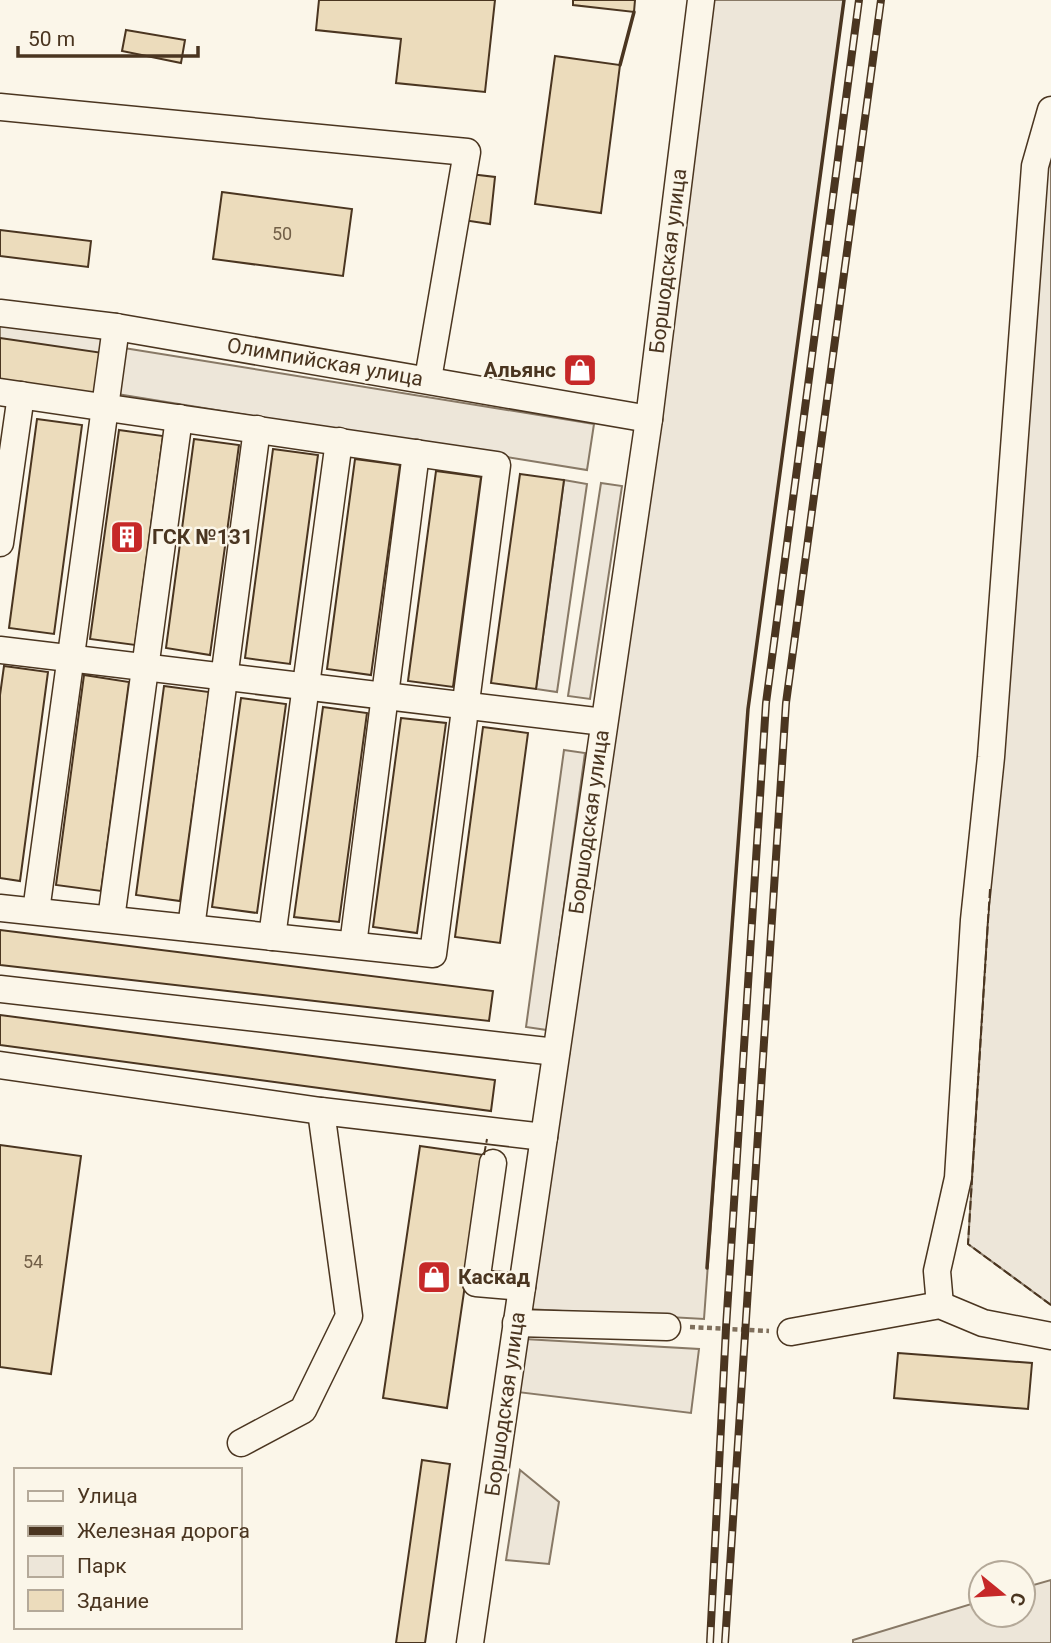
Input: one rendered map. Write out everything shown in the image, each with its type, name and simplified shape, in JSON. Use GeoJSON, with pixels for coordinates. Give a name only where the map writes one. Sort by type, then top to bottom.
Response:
{"type":"FeatureCollection","features":[{"type":"Feature","properties":{"kind":"street","name":"Боршодская улица"},"geometry":{"type":"LineString","coordinates":[[470,1643],[649,419],[701,0]]}},
{"type":"Feature","properties":{"kind":"street"},"geometry":{"type":"LineString","coordinates":[[0,107],[467,152],[428,379]]}},
{"type":"Feature","properties":{"kind":"street"},"geometry":{"type":"LineString","coordinates":[[940,1305],[937,1271],[958,1178],[974,920],[991,757],[1035,166],[1051,110]]}},
{"type":"Feature","properties":{"kind":"street","name":"Олимпийская улица"},"geometry":{"type":"LineString","coordinates":[[0,313],[116,327],[649,419]]}},
{"type":"Feature","properties":{"kind":"street"},"geometry":{"type":"LineString","coordinates":[[36,911],[116,327]]}},
{"type":"Feature","properties":{"kind":"street"},"geometry":{"type":"LineString","coordinates":[[0,543],[10,393],[496,465],[433,954],[0,908]]}},
{"type":"Feature","properties":{"kind":"street"},"geometry":{"type":"LineString","coordinates":[[111,919],[179,418]]}},
{"type":"Feature","properties":{"kind":"street"},"geometry":{"type":"LineString","coordinates":[[191,928],[257,429]]}},
{"type":"Feature","properties":{"kind":"street"},"geometry":{"type":"LineString","coordinates":[[272,937],[339,441]]}},
{"type":"Feature","properties":{"kind":"street"},"geometry":{"type":"LineString","coordinates":[[353,945],[416,453]]}},
{"type":"Feature","properties":{"kind":"street"},"geometry":{"type":"LineString","coordinates":[[0,650],[604,722]]}},
{"type":"Feature","properties":{"kind":"street"},"geometry":{"type":"LineString","coordinates":[[0,989],[556,1052]]}},
{"type":"Feature","properties":{"kind":"street"},"geometry":{"type":"LineString","coordinates":[[0,1065],[321,1111],[544,1137]]}},
{"type":"Feature","properties":{"kind":"street"},"geometry":{"type":"LineString","coordinates":[[240,1443],[303,1410],[349,1316],[321,1111]]}},
{"type":"Feature","properties":{"kind":"street"},"geometry":{"type":"LineString","coordinates":[[493,1163],[476,1283],[522,1287]]}},
{"type":"Feature","properties":{"kind":"street"},"geometry":{"type":"LineString","coordinates":[[791,1332],[940,1305],[983,1323],[1051,1336]]}},
{"type":"Feature","properties":{"kind":"street"},"geometry":{"type":"LineString","coordinates":[[516,1322],[667,1326]]}},
{"type":"Feature","properties":{"kind":"path"},"geometry":{"type":"LineString","coordinates":[[667,1326],[791,1332]]}},
{"type":"Feature","properties":{"kind":"green space"},"geometry":{"type":"Polygon","coordinates":[[[713,0],[844,0],[748,709],[704,1319],[527,1309],[713,0]]]}},
{"type":"Feature","properties":{"kind":"green space"},"geometry":{"type":"Polygon","coordinates":[[[1051,152],[1051,1305],[968,1244],[1001,709],[1042,167],[1051,152]]]}},
{"type":"Feature","properties":{"kind":"green space"},"geometry":{"type":"Polygon","coordinates":[[[0,324],[111,338],[102,398],[0,338],[0,324]]]}},
{"type":"Feature","properties":{"kind":"green space"},"geometry":{"type":"Polygon","coordinates":[[[124,348],[594,424],[587,470],[117,394],[124,348]]]}},
{"type":"Feature","properties":{"kind":"green space"},"geometry":{"type":"Polygon","coordinates":[[[564,480],[587,484],[557,692],[536,689],[564,480]]]}},
{"type":"Feature","properties":{"kind":"green space"},"geometry":{"type":"Polygon","coordinates":[[[601,483],[622,486],[590,699],[568,696],[601,483]]]}},
{"type":"Feature","properties":{"kind":"green space"},"geometry":{"type":"Polygon","coordinates":[[[564,750],[585,753],[547,1030],[526,1027],[564,750]]]}},
{"type":"Feature","properties":{"kind":"green space"},"geometry":{"type":"Polygon","coordinates":[[[524,1339],[699,1349],[691,1413],[517,1392],[524,1339]]]}},
{"type":"Feature","properties":{"kind":"green space"},"geometry":{"type":"Polygon","coordinates":[[[520,1470],[559,1502],[549,1564],[506,1560],[520,1470]]]}},
{"type":"Feature","properties":{"kind":"green space"},"geometry":{"type":"Polygon","coordinates":[[[1051,1580],[1051,1643],[853,1643],[853,1640],[967,1605],[967,1629],[1037,1629],[1037,1584],[1051,1580]]]}},
{"type":"Feature","properties":{"kind":"building"},"geometry":{"type":"Polygon","coordinates":[[[319,0],[495,0],[485,92],[396,83],[401,39],[316,30],[319,0]]]}},
{"type":"Feature","properties":{"kind":"building"},"geometry":{"type":"Polygon","coordinates":[[[573,0],[635,0],[634,12],[573,5],[573,0]]]}},
{"type":"Feature","properties":{"kind":"building"},"geometry":{"type":"Polygon","coordinates":[[[126,30],[185,40],[181,63],[122,51],[126,30]]]}},
{"type":"Feature","properties":{"kind":"building"},"geometry":{"type":"Polygon","coordinates":[[[555,56],[620,65],[601,213],[535,204],[555,56]]]}},
{"type":"Feature","properties":{"kind":"building"},"geometry":{"type":"Polygon","coordinates":[[[470,174],[495,177],[490,224],[463,220],[470,174]]]}},
{"type":"Feature","properties":{"kind":"building"},"geometry":{"type":"Polygon","coordinates":[[[222,192],[352,209],[343,276],[213,259],[222,192]]]}},
{"type":"Feature","properties":{"kind":"building"},"geometry":{"type":"Polygon","coordinates":[[[0,230],[91,241],[88,267],[0,256],[0,230]]]}},
{"type":"Feature","properties":{"kind":"building"},"geometry":{"type":"Polygon","coordinates":[[[0,338],[103,353],[96,397],[0,384],[0,338]]]}},
{"type":"Feature","properties":{"kind":"building"},"geometry":{"type":"Polygon","coordinates":[[[37,419],[82,425],[54,634],[9,628],[37,419]]]}},
{"type":"Feature","properties":{"kind":"building","name":"ГСК №131"},"geometry":{"type":"Polygon","coordinates":[[[119,430],[163,436],[135,645],[90,639],[119,430]]]}},
{"type":"Feature","properties":{"kind":"building"},"geometry":{"type":"Polygon","coordinates":[[[194,439],[239,445],[210,655],[166,648],[194,439]]]}},
{"type":"Feature","properties":{"kind":"building"},"geometry":{"type":"Polygon","coordinates":[[[273,449],[318,455],[290,664],[245,658],[273,449]]]}},
{"type":"Feature","properties":{"kind":"building"},"geometry":{"type":"Polygon","coordinates":[[[355,459],[400,465],[371,675],[327,669],[355,459]]]}},
{"type":"Feature","properties":{"kind":"building"},"geometry":{"type":"Polygon","coordinates":[[[436,471],[481,477],[453,687],[408,681],[436,471]]]}},
{"type":"Feature","properties":{"kind":"building"},"geometry":{"type":"Polygon","coordinates":[[[520,474],[564,480],[536,689],[491,683],[520,474]]]}},
{"type":"Feature","properties":{"kind":"building"},"geometry":{"type":"Polygon","coordinates":[[[4,666],[48,672],[20,881],[0,878],[0,695],[4,666]]]}},
{"type":"Feature","properties":{"kind":"building"},"geometry":{"type":"Polygon","coordinates":[[[84,675],[129,682],[101,891],[56,885],[84,675]]]}},
{"type":"Feature","properties":{"kind":"building"},"geometry":{"type":"Polygon","coordinates":[[[164,686],[209,692],[180,901],[136,895],[164,686]]]}},
{"type":"Feature","properties":{"kind":"building"},"geometry":{"type":"Polygon","coordinates":[[[241,698],[286,704],[257,913],[212,907],[241,698]]]}},
{"type":"Feature","properties":{"kind":"building"},"geometry":{"type":"Polygon","coordinates":[[[323,707],[367,713],[339,922],[294,917],[323,707]]]}},
{"type":"Feature","properties":{"kind":"building"},"geometry":{"type":"Polygon","coordinates":[[[401,718],[446,723],[417,933],[373,927],[401,718]]]}},
{"type":"Feature","properties":{"kind":"building"},"geometry":{"type":"Polygon","coordinates":[[[483,727],[528,733],[500,943],[455,937],[483,727]]]}},
{"type":"Feature","properties":{"kind":"building"},"geometry":{"type":"Polygon","coordinates":[[[0,930],[493,991],[489,1021],[0,965],[0,930]]]}},
{"type":"Feature","properties":{"kind":"building"},"geometry":{"type":"Polygon","coordinates":[[[0,1015],[495,1080],[491,1111],[0,1045],[0,1015]]]}},
{"type":"Feature","properties":{"kind":"building"},"geometry":{"type":"Polygon","coordinates":[[[0,1145],[81,1156],[51,1374],[0,1367],[0,1145]]]}},
{"type":"Feature","properties":{"kind":"building","name":"Каскад"},"geometry":{"type":"Polygon","coordinates":[[[420,1146],[484,1155],[447,1408],[383,1398],[420,1146]]]}},
{"type":"Feature","properties":{"kind":"building"},"geometry":{"type":"Polygon","coordinates":[[[898,1353],[1032,1363],[1028,1409],[894,1398],[898,1353]]]}},
{"type":"Feature","properties":{"kind":"building"},"geometry":{"type":"Polygon","coordinates":[[[422,1460],[450,1464],[425,1643],[396,1643],[422,1460]]]}},
{"type":"Feature","properties":{"kind":"railway"},"geometry":{"type":"LineString","coordinates":[[710,1643],[726,1328],[766,703],[859,0]]}},
{"type":"Feature","properties":{"kind":"railway"},"geometry":{"type":"LineString","coordinates":[[725,1643],[786,703],[881,0]]}},
{"type":"Feature","properties":{"kind":"fence"},"geometry":{"type":"LineString","coordinates":[[990,889],[968,1244],[1051,1305]]}},
{"type":"Feature","properties":{"kind":"fence"},"geometry":{"type":"LineString","coordinates":[[484,1155],[487,1139]]}},
{"type":"Feature","properties":{"kind":"wall"},"geometry":{"type":"LineString","coordinates":[[707,1268],[748,709],[844,0]]}},
{"type":"Feature","properties":{"kind":"wall"},"geometry":{"type":"LineString","coordinates":[[620,65],[634,12]]}},
{"type":"Feature","properties":{"kind":"place","name":"Альянс"},"geometry":{"type":"Point","coordinates":[580,370]}},
{"type":"Feature","properties":{"kind":"place","name":"ГСК №131"},"geometry":{"type":"Point","coordinates":[127,537]}},
{"type":"Feature","properties":{"kind":"place","name":"Каскад"},"geometry":{"type":"Point","coordinates":[434,1277]}}]}
